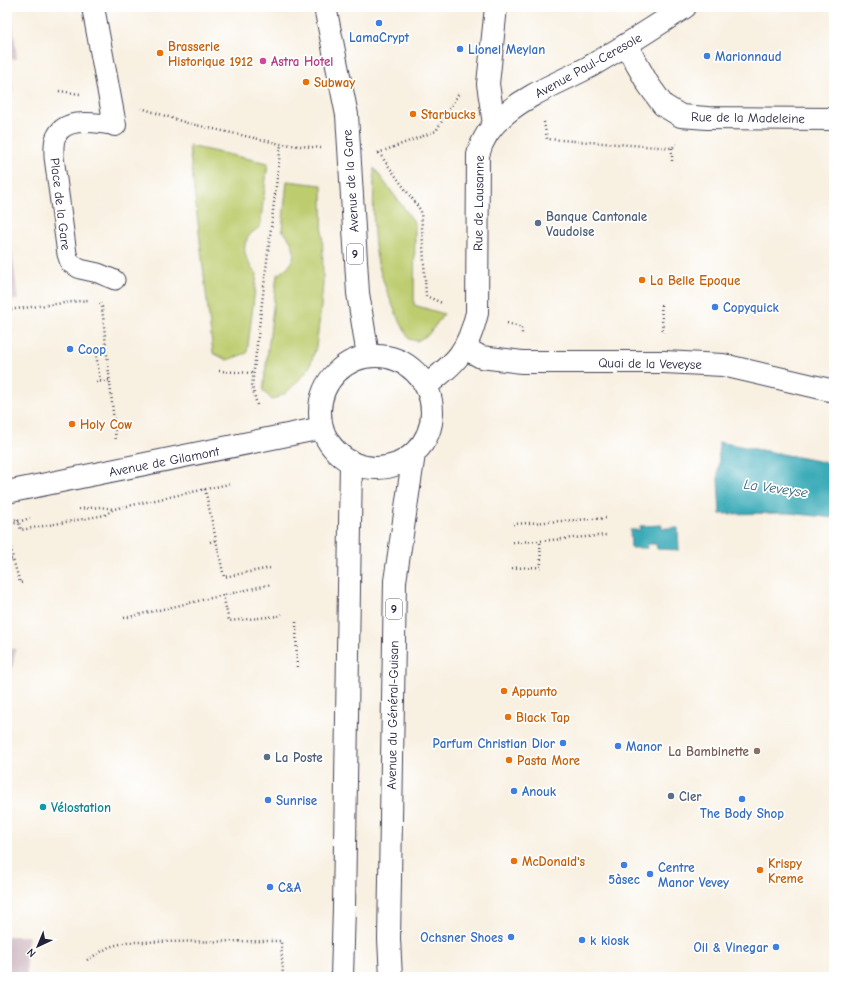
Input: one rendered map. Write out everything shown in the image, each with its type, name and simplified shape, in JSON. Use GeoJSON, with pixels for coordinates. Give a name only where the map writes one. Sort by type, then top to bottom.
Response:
{"type":"FeatureCollection","features":[{"type":"Feature","properties":{"kind":"main road"},"geometry":{"type":"LineString","coordinates":[[93,7],[115,125]]}},
{"type":"Feature","properties":{"kind":"main road","name":"Avenue de la Gare"},"geometry":{"type":"LineString","coordinates":[[325,7],[347,115],[348,151],[358,293],[368,356]]}},
{"type":"Feature","properties":{"kind":"main road"},"geometry":{"type":"LineString","coordinates":[[494,124],[488,84],[496,7]]}},
{"type":"Feature","properties":{"kind":"main road","name":"Avenue Paul-Ceresole"},"geometry":{"type":"LineString","coordinates":[[494,124],[513,108],[626,45],[685,7]]}},
{"type":"Feature","properties":{"kind":"main road","name":"Rue de la Madeleine"},"geometry":{"type":"LineString","coordinates":[[626,45],[648,84],[663,105],[681,116],[707,118],[834,119]]}},
{"type":"Feature","properties":{"kind":"main road","name":"Rue de Lausanne"},"geometry":{"type":"LineString","coordinates":[[426,386],[452,365],[465,348],[473,329],[477,313],[478,155],[485,137],[494,124]]}},
{"type":"Feature","properties":{"kind":"main road","name":"Quai de la Veveyse"},"geometry":{"type":"LineString","coordinates":[[465,348],[481,357],[522,362],[664,362],[723,365],[834,391]]}},
{"type":"Feature","properties":{"kind":"main road"},"geometry":{"type":"LineString","coordinates":[[368,356],[386,356],[402,362],[416,372],[426,386],[431,400],[432,415],[430,429],[423,443],[414,454],[405,461],[395,466],[384,468],[362,466],[351,462],[338,454],[328,442],[322,428],[319,412],[322,396],[328,381],[339,369],[353,360],[368,356]]}},
{"type":"Feature","properties":{"kind":"main road","name":"Avenue de Gilamont"},"geometry":{"type":"LineString","coordinates":[[7,492],[322,428]]}},
{"type":"Feature","properties":{"kind":"main road","name":"Avenue du Général-Guisan"},"geometry":{"type":"LineString","coordinates":[[391,977],[389,939],[395,581],[414,454]]}},
{"type":"Feature","properties":{"kind":"main road"},"geometry":{"type":"LineString","coordinates":[[342,977],[351,462]]}},
{"type":"Feature","properties":{"kind":"lane","name":"Place de la Gare"},"geometry":{"type":"LineString","coordinates":[[115,125],[82,123],[67,125],[57,135],[54,146],[54,157],[67,254],[70,263],[80,269],[98,273],[115,280]]}},
{"type":"Feature","properties":{"kind":"path"},"geometry":{"type":"LineString","coordinates":[[110,99],[187,123],[280,144],[379,153],[436,131],[460,91]]}},
{"type":"Feature","properties":{"kind":"path"},"geometry":{"type":"LineString","coordinates":[[544,120],[547,139],[672,148],[707,118]]}},
{"type":"Feature","properties":{"kind":"path"},"geometry":{"type":"LineString","coordinates":[[257,405],[252,386],[253,373],[280,144]]}},
{"type":"Feature","properties":{"kind":"path"},"geometry":{"type":"LineString","coordinates":[[672,148],[672,161]]}},
{"type":"Feature","properties":{"kind":"path"},"geometry":{"type":"LineString","coordinates":[[379,153],[421,211],[426,296],[442,302]]}},
{"type":"Feature","properties":{"kind":"path"},"geometry":{"type":"LineString","coordinates":[[7,310],[92,299]]}},
{"type":"Feature","properties":{"kind":"path"},"geometry":{"type":"LineString","coordinates":[[97,301],[102,307],[115,436]]}},
{"type":"Feature","properties":{"kind":"path"},"geometry":{"type":"LineString","coordinates":[[107,352],[96,353],[98,382],[110,380]]}},
{"type":"Feature","properties":{"kind":"path"},"geometry":{"type":"LineString","coordinates":[[219,371],[253,373]]}},
{"type":"Feature","properties":{"kind":"path"},"geometry":{"type":"LineString","coordinates":[[7,521],[18,519],[21,530],[105,514],[114,509],[229,484]]}},
{"type":"Feature","properties":{"kind":"path"},"geometry":{"type":"LineString","coordinates":[[205,489],[224,577],[270,568]]}},
{"type":"Feature","properties":{"kind":"path"},"geometry":{"type":"LineString","coordinates":[[512,524],[607,518]]}},
{"type":"Feature","properties":{"kind":"path"},"geometry":{"type":"LineString","coordinates":[[24,582],[20,583],[13,559],[7,527],[28,519]]}},
{"type":"Feature","properties":{"kind":"path"},"geometry":{"type":"LineString","coordinates":[[513,542],[607,535]]}},
{"type":"Feature","properties":{"kind":"path"},"geometry":{"type":"LineString","coordinates":[[210,542],[216,540]]}},
{"type":"Feature","properties":{"kind":"path"},"geometry":{"type":"LineString","coordinates":[[512,568],[541,567],[540,541]]}},
{"type":"Feature","properties":{"kind":"path"},"geometry":{"type":"LineString","coordinates":[[7,560],[13,559]]}},
{"type":"Feature","properties":{"kind":"path"},"geometry":{"type":"LineString","coordinates":[[124,618],[272,584]]}},
{"type":"Feature","properties":{"kind":"path"},"geometry":{"type":"LineString","coordinates":[[223,596],[229,621],[278,616],[282,614]]}},
{"type":"Feature","properties":{"kind":"path"},"geometry":{"type":"LineString","coordinates":[[296,622],[297,668]]}},
{"type":"Feature","properties":{"kind":"path"},"geometry":{"type":"LineString","coordinates":[[87,960],[109,947],[127,942],[281,941],[283,977]]}},
{"type":"Feature","properties":{"kind":"shaded area"},"geometry":{"type":"Polygon","coordinates":[[[7,14],[12,14],[17,59],[9,59],[13,91],[7,91],[7,14]]]}},
{"type":"Feature","properties":{"kind":"shaded area"},"geometry":{"type":"Polygon","coordinates":[[[7,209],[18,300],[7,301],[7,209]]]}},
{"type":"Feature","properties":{"kind":"shaded area"},"geometry":{"type":"Polygon","coordinates":[[[16,648],[11,676],[7,676],[7,650],[16,648]]]}},
{"type":"Feature","properties":{"kind":"shaded area"},"geometry":{"type":"Polygon","coordinates":[[[7,936],[29,936],[26,953],[27,977],[7,977],[7,936]]]}},
{"type":"Feature","properties":{"kind":"green space"},"geometry":{"type":"Polygon","coordinates":[[[189,146],[268,163],[260,227],[248,237],[245,243],[248,262],[257,274],[247,353],[227,360],[213,353],[189,146]]]}},
{"type":"Feature","properties":{"kind":"green space"},"geometry":{"type":"Polygon","coordinates":[[[374,168],[415,223],[414,305],[444,314],[428,335],[417,341],[409,339],[395,312],[387,293],[378,263],[374,240],[374,168]]]}},
{"type":"Feature","properties":{"kind":"green space"},"geometry":{"type":"Polygon","coordinates":[[[287,181],[322,185],[323,284],[316,347],[310,366],[303,376],[286,393],[272,400],[263,391],[277,275],[289,265],[294,254],[288,237],[282,230],[287,181]]]}},
{"type":"Feature","properties":{"kind":"water","name":"La Veveyse"},"geometry":{"type":"Polygon","coordinates":[[[719,442],[834,464],[834,518],[789,513],[720,514],[718,480],[719,442]]]}},
{"type":"Feature","properties":{"kind":"water"},"geometry":{"type":"Polygon","coordinates":[[[662,525],[662,528],[678,528],[679,550],[657,549],[656,544],[648,544],[647,548],[631,548],[630,530],[640,530],[640,526],[662,525]]]}},
{"type":"Feature","properties":{"kind":"place","name":"LamaCrypt"},"geometry":{"type":"Point","coordinates":[379,23]}},
{"type":"Feature","properties":{"kind":"place","name":"Lionel Meylan"},"geometry":{"type":"Point","coordinates":[460,49]}},
{"type":"Feature","properties":{"kind":"place","name":"Brasserie Historique 1912"},"geometry":{"type":"Point","coordinates":[160,53]}},
{"type":"Feature","properties":{"kind":"place","name":"Marionnaud"},"geometry":{"type":"Point","coordinates":[707,56]}},
{"type":"Feature","properties":{"kind":"place","name":"Astra Hotel"},"geometry":{"type":"Point","coordinates":[263,61]}},
{"type":"Feature","properties":{"kind":"place","name":"Subway"},"geometry":{"type":"Point","coordinates":[306,82]}},
{"type":"Feature","properties":{"kind":"place","name":"Starbucks"},"geometry":{"type":"Point","coordinates":[413,114]}},
{"type":"Feature","properties":{"kind":"place","name":"Banque Cantonale Vaudoise"},"geometry":{"type":"Point","coordinates":[538,223]}},
{"type":"Feature","properties":{"kind":"place","name":"La Belle Epoque"},"geometry":{"type":"Point","coordinates":[642,280]}},
{"type":"Feature","properties":{"kind":"place","name":"Copyquick"},"geometry":{"type":"Point","coordinates":[715,307]}},
{"type":"Feature","properties":{"kind":"place","name":"Coop"},"geometry":{"type":"Point","coordinates":[70,349]}},
{"type":"Feature","properties":{"kind":"place","name":"Holy Cow"},"geometry":{"type":"Point","coordinates":[72,424]}},
{"type":"Feature","properties":{"kind":"place","name":"Appunto"},"geometry":{"type":"Point","coordinates":[504,691]}},
{"type":"Feature","properties":{"kind":"place","name":"Black Tap"},"geometry":{"type":"Point","coordinates":[508,717]}},
{"type":"Feature","properties":{"kind":"place","name":"Parfum Christian Dior"},"geometry":{"type":"Point","coordinates":[563,743]}},
{"type":"Feature","properties":{"kind":"place","name":"Manor"},"geometry":{"type":"Point","coordinates":[618,746]}},
{"type":"Feature","properties":{"kind":"place","name":"La Bambinette"},"geometry":{"type":"Point","coordinates":[757,751]}},
{"type":"Feature","properties":{"kind":"place","name":"La Poste"},"geometry":{"type":"Point","coordinates":[267,757]}},
{"type":"Feature","properties":{"kind":"place","name":"Pasta More"},"geometry":{"type":"Point","coordinates":[509,760]}},
{"type":"Feature","properties":{"kind":"place","name":"Anouk"},"geometry":{"type":"Point","coordinates":[514,791]}},
{"type":"Feature","properties":{"kind":"place","name":"Cler"},"geometry":{"type":"Point","coordinates":[671,796]}},
{"type":"Feature","properties":{"kind":"place","name":"The Body Shop"},"geometry":{"type":"Point","coordinates":[742,799]}},
{"type":"Feature","properties":{"kind":"place","name":"Sunrise"},"geometry":{"type":"Point","coordinates":[268,800]}},
{"type":"Feature","properties":{"kind":"place","name":"Vélostation"},"geometry":{"type":"Point","coordinates":[43,807]}},
{"type":"Feature","properties":{"kind":"place","name":"McDonald's"},"geometry":{"type":"Point","coordinates":[514,861]}},
{"type":"Feature","properties":{"kind":"place","name":"5àsec"},"geometry":{"type":"Point","coordinates":[624,865]}},
{"type":"Feature","properties":{"kind":"place","name":"Krispy Kreme"},"geometry":{"type":"Point","coordinates":[760,870]}},
{"type":"Feature","properties":{"kind":"place","name":"Centre Manor Vevey"},"geometry":{"type":"Point","coordinates":[650,874]}},
{"type":"Feature","properties":{"kind":"place","name":"C&A"},"geometry":{"type":"Point","coordinates":[270,887]}},
{"type":"Feature","properties":{"kind":"place","name":"Ochsner Shoes"},"geometry":{"type":"Point","coordinates":[511,937]}},
{"type":"Feature","properties":{"kind":"place","name":"k kiosk"},"geometry":{"type":"Point","coordinates":[582,940]}},
{"type":"Feature","properties":{"kind":"place","name":"Oil & Vinegar"},"geometry":{"type":"Point","coordinates":[776,947]}}]}
